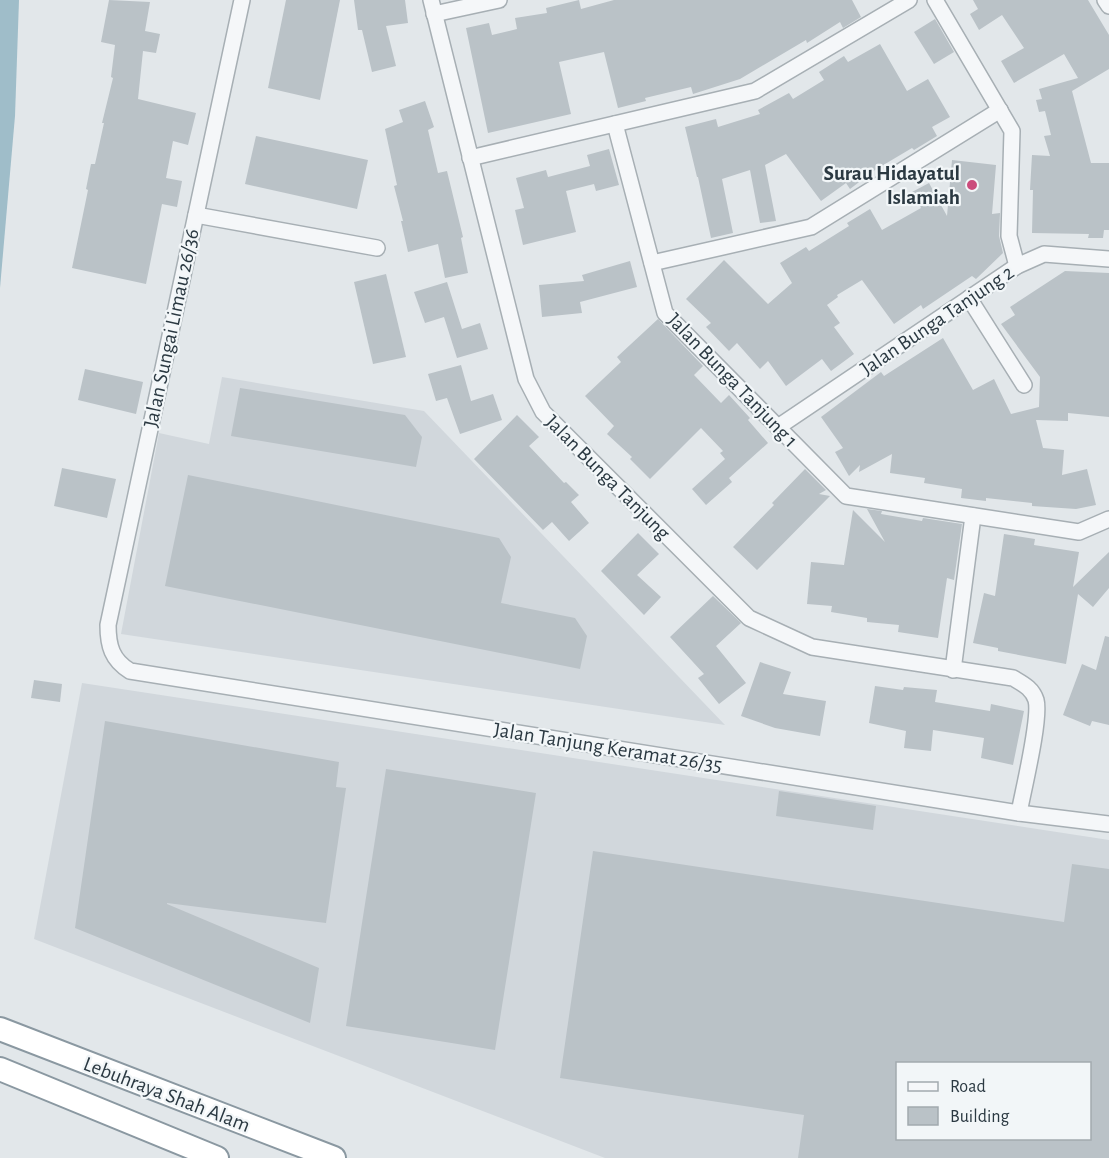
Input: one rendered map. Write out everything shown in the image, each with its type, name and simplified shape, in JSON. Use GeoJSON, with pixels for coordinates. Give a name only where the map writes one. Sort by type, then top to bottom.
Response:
{"type":"FeatureCollection","features":[{"type":"Feature","properties":{"kind":"highway","name":"Lebuhraya Shah Alam"},"geometry":{"type":"LineString","coordinates":[[1,1029],[334,1158]]}},
{"type":"Feature","properties":{"kind":"highway","name":"Lebuhraya Shah Alam"},"geometry":{"type":"LineString","coordinates":[[0,1069],[217,1158]]}},
{"type":"Feature","properties":{"kind":"street","name":"Jalan Sungai Limau 26/36"},"geometry":{"type":"LineString","coordinates":[[113,656],[108,643],[108,625],[242,0]]}},
{"type":"Feature","properties":{"kind":"street"},"geometry":{"type":"LineString","coordinates":[[432,7],[499,0]]}},
{"type":"Feature","properties":{"kind":"street"},"geometry":{"type":"LineString","coordinates":[[470,158],[755,91],[909,0]]}},
{"type":"Feature","properties":{"kind":"street"},"geometry":{"type":"LineString","coordinates":[[935,0],[1012,131],[1009,236],[1017,266]]}},
{"type":"Feature","properties":{"kind":"street"},"geometry":{"type":"LineString","coordinates":[[1106,0],[1109,6]]}},
{"type":"Feature","properties":{"kind":"street","name":"Jalan Bunga Tanjung"},"geometry":{"type":"LineString","coordinates":[[432,7],[526,379],[543,411],[749,618],[812,647],[1013,678],[1028,687],[1036,701],[1036,719],[1019,813]]}},
{"type":"Feature","properties":{"kind":"street"},"geometry":{"type":"LineString","coordinates":[[652,263],[811,227],[1000,110]]}},
{"type":"Feature","properties":{"kind":"street","name":"Jalan Bunga Tanjung 1"},"geometry":{"type":"LineString","coordinates":[[615,124],[665,313],[846,496],[973,516]]}},
{"type":"Feature","properties":{"kind":"street"},"geometry":{"type":"LineString","coordinates":[[196,215],[377,248]]}},
{"type":"Feature","properties":{"kind":"street","name":"Jalan Bunga Tanjung 2"},"geometry":{"type":"LineString","coordinates":[[778,427],[1017,266],[1044,254],[1109,259]]}},
{"type":"Feature","properties":{"kind":"street"},"geometry":{"type":"LineString","coordinates":[[969,298],[1024,385]]}},
{"type":"Feature","properties":{"kind":"street"},"geometry":{"type":"LineString","coordinates":[[953,670],[973,516],[1079,532],[1109,519]]}},
{"type":"Feature","properties":{"kind":"street","name":"Jalan Tanjung Keramat 26/35"},"geometry":{"type":"LineString","coordinates":[[113,656],[130,671],[1019,813],[1109,824]]}},
{"type":"Feature","properties":{"kind":"shaded area"},"geometry":{"type":"Polygon","coordinates":[[[222,377],[424,411],[725,725],[121,634],[159,433],[209,444],[222,377]]]}},
{"type":"Feature","properties":{"kind":"shaded area"},"geometry":{"type":"Polygon","coordinates":[[[82,683],[1109,840],[1109,1158],[605,1158],[34,939],[82,683]]]}},
{"type":"Feature","properties":{"kind":"water"},"geometry":{"type":"Polygon","coordinates":[[[0,0],[19,0],[15,116],[0,288],[0,0]]]}},
{"type":"Feature","properties":{"kind":"building"},"geometry":{"type":"Polygon","coordinates":[[[109,0],[150,2],[145,31],[160,34],[156,53],[143,51],[138,99],[196,113],[188,145],[173,141],[166,178],[182,181],[177,207],[162,204],[146,284],[72,268],[91,164],[95,164],[113,78],[111,77],[115,45],[101,42],[109,0]]]}},
{"type":"Feature","properties":{"kind":"building"},"geometry":{"type":"Polygon","coordinates":[[[286,0],[340,0],[320,100],[268,88],[286,0]]]}},
{"type":"Feature","properties":{"kind":"building"},"geometry":{"type":"Polygon","coordinates":[[[354,0],[405,0],[408,23],[386,26],[396,66],[372,72],[362,30],[358,30],[354,0]]]}},
{"type":"Feature","properties":{"kind":"building"},"geometry":{"type":"Polygon","coordinates":[[[579,0],[581,9],[614,0],[852,0],[861,17],[843,28],[840,22],[807,43],[806,40],[740,79],[693,94],[691,87],[645,98],[646,101],[618,108],[604,52],[559,62],[571,114],[488,133],[466,28],[489,23],[492,35],[517,29],[515,18],[547,13],[546,8],[579,0]]]}},
{"type":"Feature","properties":{"kind":"building"},"geometry":{"type":"Polygon","coordinates":[[[973,0],[1088,0],[1109,35],[1109,69],[1072,91],[1091,163],[1109,163],[1109,230],[1104,230],[1103,238],[1088,238],[1089,234],[1032,233],[1033,190],[1030,190],[1032,155],[1050,156],[1044,136],[1051,135],[1045,111],[1039,112],[1036,100],[1042,99],[1039,89],[1078,78],[1064,54],[1014,83],[1001,61],[1024,48],[1002,15],[979,30],[970,14],[978,9],[973,0]]]}},
{"type":"Feature","properties":{"kind":"building"},"geometry":{"type":"Polygon","coordinates":[[[935,19],[954,52],[934,64],[914,32],[935,19]]]}},
{"type":"Feature","properties":{"kind":"building"},"geometry":{"type":"Polygon","coordinates":[[[880,44],[907,91],[928,79],[950,117],[932,127],[937,136],[875,170],[850,189],[846,183],[821,201],[786,154],[765,165],[776,221],[760,223],[750,170],[722,179],[733,233],[711,238],[685,127],[716,119],[718,127],[760,114],[758,110],[789,93],[793,99],[824,80],[819,72],[844,56],[848,62],[880,44]]]}},
{"type":"Feature","properties":{"kind":"building"},"geometry":{"type":"Polygon","coordinates":[[[425,101],[434,127],[428,130],[438,173],[447,171],[463,237],[461,238],[468,273],[445,278],[438,244],[408,252],[385,129],[403,122],[399,110],[425,101]]]}},
{"type":"Feature","properties":{"kind":"building"},"geometry":{"type":"Polygon","coordinates":[[[256,136],[368,160],[357,209],[245,184],[256,136]]]}},
{"type":"Feature","properties":{"kind":"building"},"geometry":{"type":"Polygon","coordinates":[[[609,149],[619,185],[596,191],[594,184],[566,191],[576,232],[523,245],[515,210],[524,208],[516,178],[546,170],[548,177],[590,166],[587,155],[609,149]]]}},
{"type":"Feature","properties":{"kind":"building"},"geometry":{"type":"Polygon","coordinates":[[[952,160],[996,165],[992,214],[1000,213],[999,236],[1003,253],[976,279],[972,276],[923,309],[921,305],[894,324],[862,280],[837,295],[838,297],[827,305],[840,323],[834,327],[854,354],[831,371],[822,359],[786,386],[768,361],[760,369],[737,343],[729,351],[706,327],[711,323],[686,299],[724,260],[768,304],[792,283],[780,263],[806,247],[809,251],[849,226],[847,223],[870,209],[882,230],[921,208],[912,192],[929,183],[947,216],[952,160]]]}},
{"type":"Feature","properties":{"kind":"building"},"geometry":{"type":"Polygon","coordinates":[[[630,261],[637,287],[580,302],[582,313],[542,317],[539,285],[584,281],[582,275],[630,261]]]}},
{"type":"Feature","properties":{"kind":"building"},"geometry":{"type":"Polygon","coordinates":[[[1065,271],[1109,273],[1109,417],[1068,413],[1068,421],[1036,420],[1043,448],[1064,450],[1062,475],[1087,469],[1096,505],[1076,509],[1032,506],[1032,503],[986,498],[986,501],[961,498],[962,489],[924,483],[925,478],[890,473],[892,454],[859,472],[860,465],[849,476],[835,452],[843,448],[821,417],[881,372],[884,376],[943,338],[973,390],[994,379],[1011,414],[1039,407],[1040,377],[1001,324],[1015,315],[1010,307],[1065,271]]]}},
{"type":"Feature","properties":{"kind":"building"},"geometry":{"type":"Polygon","coordinates":[[[386,274],[406,357],[373,364],[354,282],[386,274]]]}},
{"type":"Feature","properties":{"kind":"building"},"geometry":{"type":"Polygon","coordinates":[[[447,282],[462,329],[480,323],[488,349],[457,358],[444,317],[425,323],[414,292],[447,282]]]}},
{"type":"Feature","properties":{"kind":"building"},"geometry":{"type":"Polygon","coordinates":[[[658,319],[703,366],[694,375],[721,403],[729,395],[768,443],[729,478],[732,482],[706,505],[692,489],[725,459],[720,453],[723,451],[701,428],[650,479],[630,459],[632,457],[607,434],[614,426],[585,396],[621,362],[617,357],[658,319]]]}},
{"type":"Feature","properties":{"kind":"building"},"geometry":{"type":"Polygon","coordinates":[[[461,365],[471,401],[493,394],[502,420],[460,434],[447,398],[436,401],[428,374],[461,365]]]}},
{"type":"Feature","properties":{"kind":"building"},"geometry":{"type":"Polygon","coordinates":[[[85,369],[143,382],[136,414],[78,400],[85,369]]]}},
{"type":"Feature","properties":{"kind":"building"},"geometry":{"type":"Polygon","coordinates":[[[240,388],[405,415],[422,437],[416,467],[231,436],[240,388]]]}},
{"type":"Feature","properties":{"kind":"building"},"geometry":{"type":"Polygon","coordinates":[[[517,415],[539,437],[529,446],[564,483],[566,482],[579,495],[571,502],[589,523],[569,541],[552,522],[543,530],[474,459],[517,415]]]}},
{"type":"Feature","properties":{"kind":"building"},"geometry":{"type":"Polygon","coordinates":[[[62,468],[116,479],[107,518],[54,506],[62,468]]]}},
{"type":"Feature","properties":{"kind":"building"},"geometry":{"type":"Polygon","coordinates":[[[805,469],[826,490],[819,494],[830,496],[757,570],[733,547],[805,469]]]}},
{"type":"Feature","properties":{"kind":"building"},"geometry":{"type":"Polygon","coordinates":[[[188,475],[499,538],[511,557],[501,603],[575,618],[587,636],[580,669],[165,586],[188,475]]]}},
{"type":"Feature","properties":{"kind":"building"},"geometry":{"type":"Polygon","coordinates":[[[867,509],[882,511],[881,514],[922,521],[923,518],[962,524],[954,580],[947,578],[938,638],[898,632],[899,625],[867,622],[867,618],[831,612],[832,606],[807,604],[811,562],[844,565],[853,510],[885,542],[867,509]]]}},
{"type":"Feature","properties":{"kind":"building"},"geometry":{"type":"Polygon","coordinates":[[[638,533],[659,554],[637,575],[661,597],[644,615],[601,571],[638,533]]]}},
{"type":"Feature","properties":{"kind":"building"},"geometry":{"type":"Polygon","coordinates":[[[1004,534],[1035,539],[1034,545],[1079,552],[1073,587],[1109,552],[1109,588],[1093,607],[1078,594],[1066,664],[998,651],[998,648],[973,643],[984,593],[995,596],[1004,534]]]}},
{"type":"Feature","properties":{"kind":"building"},"geometry":{"type":"Polygon","coordinates":[[[713,596],[741,623],[716,646],[746,683],[719,704],[698,678],[704,674],[670,637],[713,596]]]}},
{"type":"Feature","properties":{"kind":"building"},"geometry":{"type":"Polygon","coordinates":[[[1105,636],[1109,637],[1109,725],[1092,721],[1090,726],[1063,715],[1082,664],[1096,670],[1105,636]]]}},
{"type":"Feature","properties":{"kind":"building"},"geometry":{"type":"Polygon","coordinates":[[[760,662],[791,672],[783,694],[826,701],[820,736],[775,728],[741,716],[760,662]]]}},
{"type":"Feature","properties":{"kind":"building"},"geometry":{"type":"Polygon","coordinates":[[[34,680],[62,684],[60,702],[31,698],[34,680]]]}},
{"type":"Feature","properties":{"kind":"building"},"geometry":{"type":"Polygon","coordinates":[[[875,686],[903,690],[904,687],[937,690],[935,702],[990,711],[991,704],[1024,711],[1013,765],[981,758],[984,738],[933,730],[931,751],[904,748],[906,731],[869,723],[875,686]]]}},
{"type":"Feature","properties":{"kind":"building"},"geometry":{"type":"Polygon","coordinates":[[[105,721],[339,762],[336,787],[346,788],[326,923],[167,903],[319,968],[310,1023],[75,928],[105,721]]]}},
{"type":"Feature","properties":{"kind":"building"},"geometry":{"type":"Polygon","coordinates":[[[386,769],[536,793],[495,1050],[346,1026],[386,769]]]}},
{"type":"Feature","properties":{"kind":"building"},"geometry":{"type":"Polygon","coordinates":[[[779,791],[876,806],[873,830],[776,816],[779,791]]]}},
{"type":"Feature","properties":{"kind":"building"},"geometry":{"type":"Polygon","coordinates":[[[593,851],[1064,922],[1072,864],[1109,869],[1109,1158],[798,1158],[804,1115],[560,1078],[593,851]]]}},
{"type":"Feature","properties":{"kind":"place","name":"Surau Hidayatul Islamiah"},"geometry":{"type":"Point","coordinates":[972,185]}}]}
